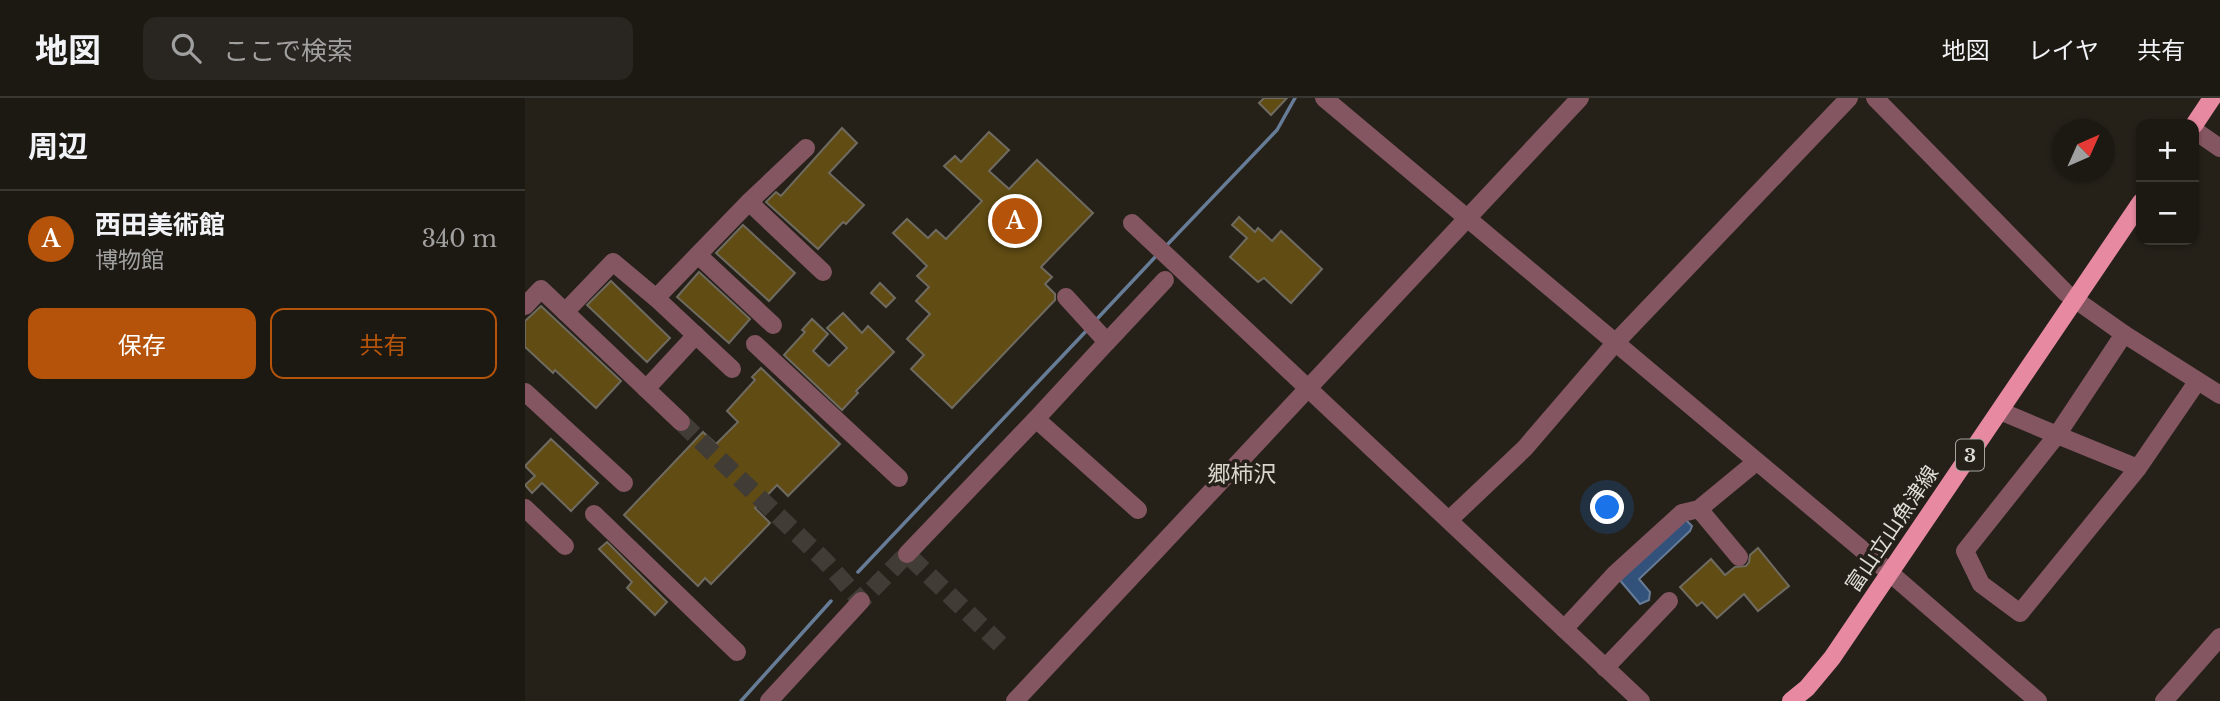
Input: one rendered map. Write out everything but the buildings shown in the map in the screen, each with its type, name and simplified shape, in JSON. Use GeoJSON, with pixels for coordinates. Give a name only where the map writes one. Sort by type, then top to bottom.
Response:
{"type":"FeatureCollection","features":[{"type":"Feature","properties":{"kind":"main road"},"geometry":{"type":"LineString","coordinates":[[2198,119],[2212,98]]}},
{"type":"Feature","properties":{"kind":"main road","name":"富山立山魚津線"},"geometry":{"type":"LineString","coordinates":[[1791,701],[1807,688],[1832,658],[2136,209]]}},
{"type":"Feature","properties":{"kind":"street"},"geometry":{"type":"LineString","coordinates":[[1324,98],[1890,573],[2038,701]]}},
{"type":"Feature","properties":{"kind":"street"},"geometry":{"type":"LineString","coordinates":[[1025,699],[1308,387],[1580,98]]}},
{"type":"Feature","properties":{"kind":"street"},"geometry":{"type":"LineString","coordinates":[[1449,520],[1525,447],[1616,342],[1849,98]]}},
{"type":"Feature","properties":{"kind":"street"},"geometry":{"type":"LineString","coordinates":[[1875,98],[2075,300],[2123,334],[2220,395]]}},
{"type":"Feature","properties":{"kind":"street"},"geometry":{"type":"LineString","coordinates":[[2199,133],[2220,148]]}},
{"type":"Feature","properties":{"kind":"street"},"geometry":{"type":"LineString","coordinates":[[656,298],[749,202],[806,148]]}},
{"type":"Feature","properties":{"kind":"street"},"geometry":{"type":"LineString","coordinates":[[749,202],[823,272]]}},
{"type":"Feature","properties":{"kind":"street"},"geometry":{"type":"LineString","coordinates":[[1132,223],[1641,701]]}},
{"type":"Feature","properties":{"kind":"street"},"geometry":{"type":"LineString","coordinates":[[698,255],[773,325]]}},
{"type":"Feature","properties":{"kind":"street"},"geometry":{"type":"LineString","coordinates":[[565,312],[613,262],[732,369]]}},
{"type":"Feature","properties":{"kind":"street"},"geometry":{"type":"LineString","coordinates":[[907,554],[1165,280]]}},
{"type":"Feature","properties":{"kind":"street"},"geometry":{"type":"LineString","coordinates":[[525,306],[541,289],[681,422]]}},
{"type":"Feature","properties":{"kind":"street"},"geometry":{"type":"LineString","coordinates":[[1066,297],[1107,342]]}},
{"type":"Feature","properties":{"kind":"street"},"geometry":{"type":"LineString","coordinates":[[2123,334],[2057,435],[1965,551],[1982,584],[2020,613],[2138,468],[2197,382]]}},
{"type":"Feature","properties":{"kind":"street"},"geometry":{"type":"LineString","coordinates":[[646,389],[696,335]]}},
{"type":"Feature","properties":{"kind":"street"},"geometry":{"type":"LineString","coordinates":[[755,344],[899,478]]}},
{"type":"Feature","properties":{"kind":"street"},"geometry":{"type":"LineString","coordinates":[[525,392],[624,483]]}},
{"type":"Feature","properties":{"kind":"street"},"geometry":{"type":"LineString","coordinates":[[2000,411],[2138,468]]}},
{"type":"Feature","properties":{"kind":"street"},"geometry":{"type":"LineString","coordinates":[[1037,419],[1138,510]]}},
{"type":"Feature","properties":{"kind":"street"},"geometry":{"type":"LineString","coordinates":[[1564,629],[1614,575],[1682,513],[1699,509],[1756,462]]}},
{"type":"Feature","properties":{"kind":"street"},"geometry":{"type":"LineString","coordinates":[[525,508],[565,546]]}},
{"type":"Feature","properties":{"kind":"street"},"geometry":{"type":"LineString","coordinates":[[1699,509],[1739,557]]}},
{"type":"Feature","properties":{"kind":"street"},"geometry":{"type":"LineString","coordinates":[[594,514],[737,652]]}},
{"type":"Feature","properties":{"kind":"street"},"geometry":{"type":"LineString","coordinates":[[769,701],[861,601]]}},
{"type":"Feature","properties":{"kind":"street"},"geometry":{"type":"LineString","coordinates":[[1605,667],[1669,601]]}},
{"type":"Feature","properties":{"kind":"street"},"geometry":{"type":"LineString","coordinates":[[2164,701],[2220,638]]}},
{"type":"Feature","properties":{"kind":"water"},"geometry":{"type":"Polygon","coordinates":[[[1684,518],[1692,526],[1690,531],[1639,579],[1650,592],[1649,600],[1640,604],[1618,578],[1684,518]]]}},
{"type":"Feature","properties":{"kind":"waterway"},"geometry":{"type":"LineString","coordinates":[[1166,246],[1277,130],[1295,98]]}},
{"type":"Feature","properties":{"kind":"waterway"},"geometry":{"type":"LineString","coordinates":[[1096,320],[1158,254]]}},
{"type":"Feature","properties":{"kind":"waterway"},"geometry":{"type":"LineString","coordinates":[[858,572],[1089,328]]}},
{"type":"Feature","properties":{"kind":"waterway"},"geometry":{"type":"LineString","coordinates":[[741,701],[831,601]]}},
{"type":"Feature","properties":{"kind":"tunnel"},"geometry":{"type":"LineString","coordinates":[[681,422],[824,560],[861,601],[907,554],[1000,644]]}},
{"type":"Feature","properties":{"kind":"place","name":"西田美術館"},"geometry":{"type":"Point","coordinates":[1015,221]}},
{"type":"Feature","properties":{"kind":"district","name":"郷柿沢"},"geometry":{"type":"Point","coordinates":[1242,474]}}]}
